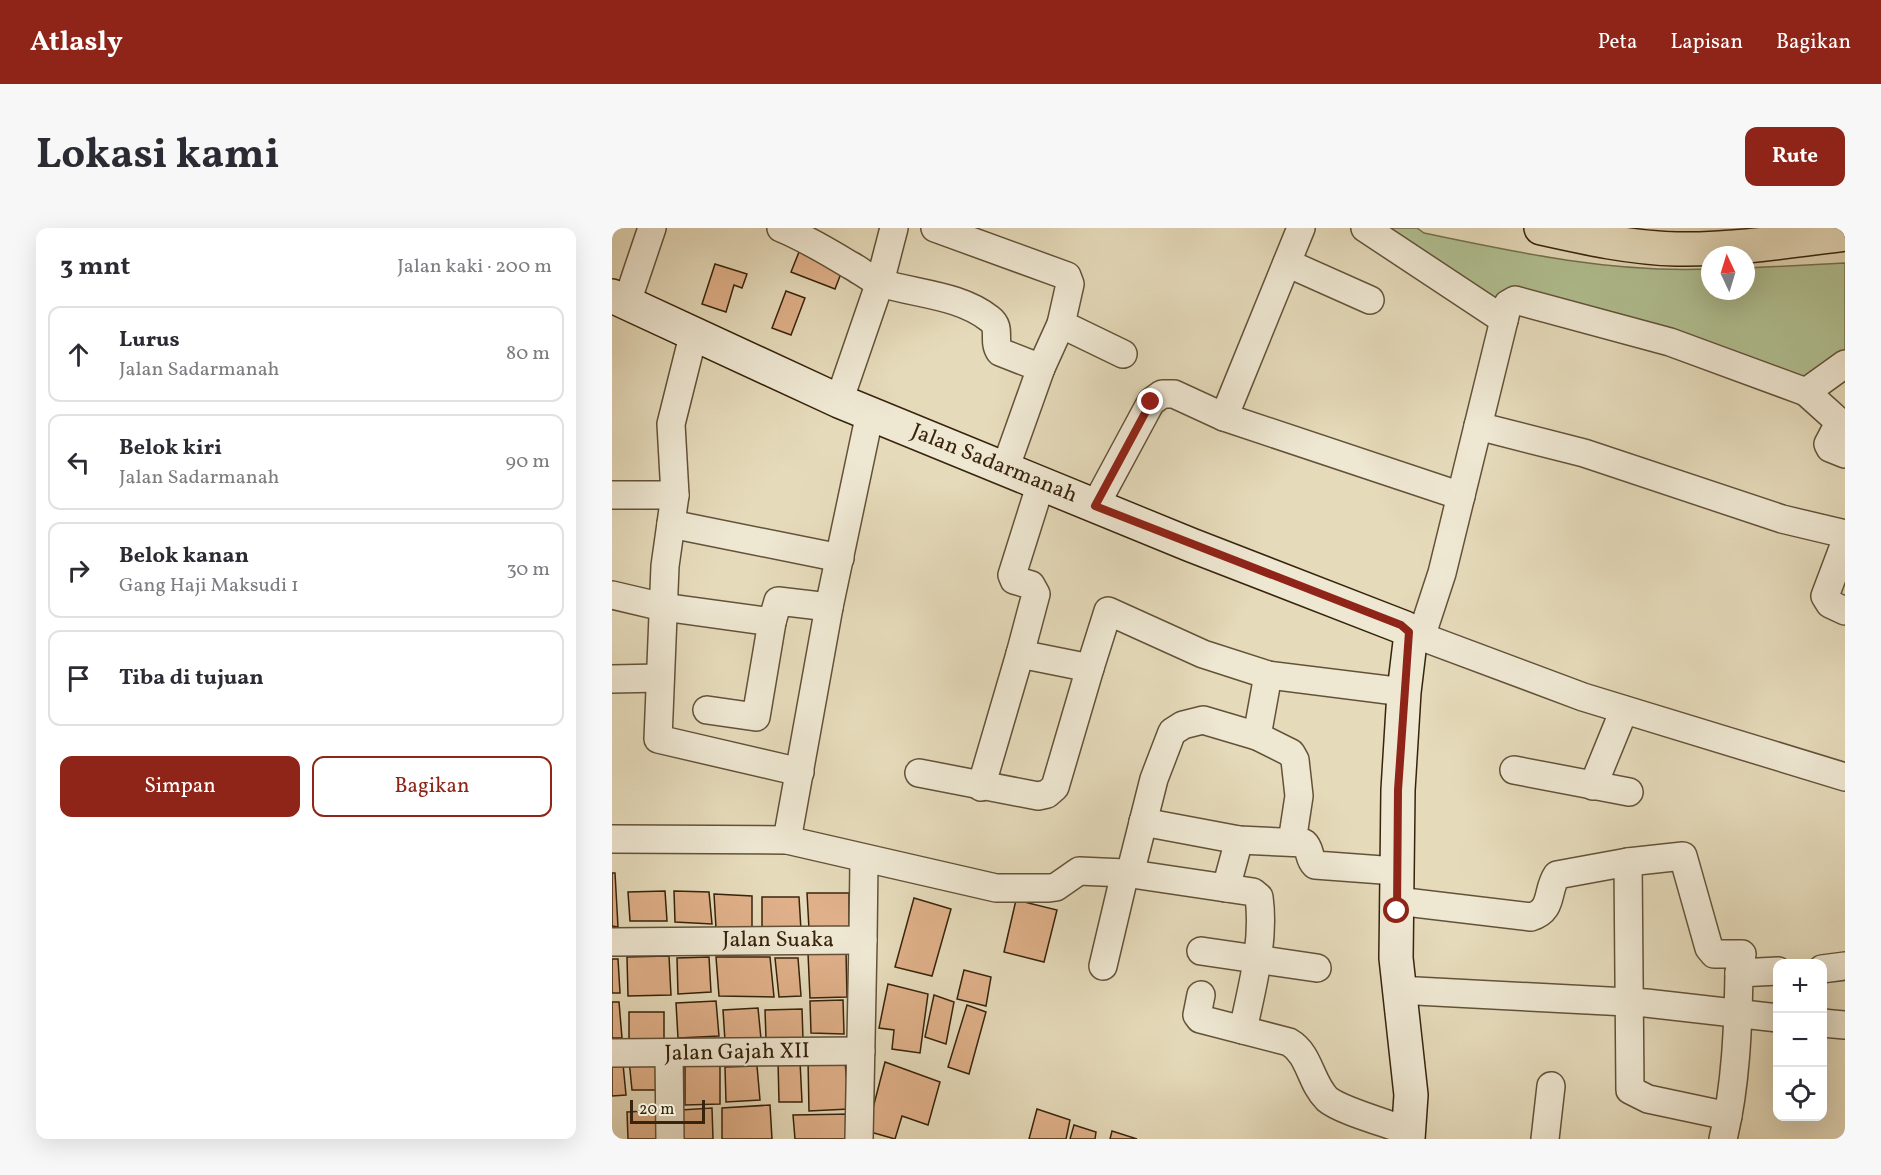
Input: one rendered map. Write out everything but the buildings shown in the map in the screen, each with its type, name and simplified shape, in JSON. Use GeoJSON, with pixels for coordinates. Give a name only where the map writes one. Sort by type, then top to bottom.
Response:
{"type":"FeatureCollection","features":[{"type":"Feature","properties":{"kind":"highway"},"geometry":{"type":"LineString","coordinates":[[1542,228],[1605,242],[1676,249],[1744,246],[1845,234]]}},
{"type":"Feature","properties":{"kind":"main road","name":"Jalan Sadarmanah"},"geometry":{"type":"LineString","coordinates":[[619,299],[693,336],[839,402],[1095,506],[1401,625],[1415,634]]}},
{"type":"Feature","properties":{"kind":"main road"},"geometry":{"type":"LineString","coordinates":[[1409,1135],[1411,1095],[1397,990],[1396,886],[1404,692],[1415,634]]}},
{"type":"Feature","properties":{"kind":"street"},"geometry":{"type":"LineString","coordinates":[[839,402],[880,282],[894,228]]}},
{"type":"Feature","properties":{"kind":"street"},"geometry":{"type":"LineString","coordinates":[[935,228],[1067,276],[1070,284],[1061,324],[1041,368],[1005,469]]}},
{"type":"Feature","properties":{"kind":"street"},"geometry":{"type":"LineString","coordinates":[[1224,417],[1301,228]]}},
{"type":"Feature","properties":{"kind":"street"},"geometry":{"type":"LineString","coordinates":[[1365,228],[1504,320]]}},
{"type":"Feature","properties":{"kind":"street"},"geometry":{"type":"LineString","coordinates":[[619,299],[647,230]]}},
{"type":"Feature","properties":{"kind":"street"},"geometry":{"type":"LineString","coordinates":[[796,231],[880,282],[936,296],[981,313],[992,320],[998,331],[997,344],[1000,351],[1041,368]]}},
{"type":"Feature","properties":{"kind":"street"},"geometry":{"type":"LineString","coordinates":[[1287,263],[1370,300]]}},
{"type":"Feature","properties":{"kind":"street"},"geometry":{"type":"LineString","coordinates":[[1845,454],[1830,448],[1828,444],[1838,425],[1836,419],[1806,392],[1670,342],[1515,300],[1508,304],[1442,573],[1415,634],[1624,710],[1845,777]]}},
{"type":"Feature","properties":{"kind":"street"},"geometry":{"type":"LineString","coordinates":[[1061,324],[1123,354]]}},
{"type":"Feature","properties":{"kind":"street"},"geometry":{"type":"LineString","coordinates":[[693,336],[671,424],[675,495],[665,566],[657,733],[661,741],[800,772]]}},
{"type":"Feature","properties":{"kind":"street"},"geometry":{"type":"LineString","coordinates":[[1806,392],[1845,364]]}},
{"type":"Feature","properties":{"kind":"street"},"geometry":{"type":"LineString","coordinates":[[1095,506],[1151,402],[1162,394],[1174,394],[1224,417],[1461,496]]}},
{"type":"Feature","properties":{"kind":"street"},"geometry":{"type":"LineString","coordinates":[[787,840],[829,607],[870,413]]}},
{"type":"Feature","properties":{"kind":"street"},"geometry":{"type":"LineString","coordinates":[[1479,426],[1584,453],[1782,519],[1845,534]]}},
{"type":"Feature","properties":{"kind":"street"},"geometry":{"type":"LineString","coordinates":[[981,786],[1020,654],[1035,594],[1031,585],[1014,580],[1011,575],[1041,483]]}},
{"type":"Feature","properties":{"kind":"street"},"geometry":{"type":"LineString","coordinates":[[612,495],[675,495]]}},
{"type":"Feature","properties":{"kind":"street"},"geometry":{"type":"LineString","coordinates":[[671,524],[840,558]]}},
{"type":"Feature","properties":{"kind":"street"},"geometry":{"type":"LineString","coordinates":[[1845,543],[1825,597],[1830,604],[1845,611]]}},
{"type":"Feature","properties":{"kind":"street"},"geometry":{"type":"LineString","coordinates":[[612,595],[663,606],[772,622]]}},
{"type":"Feature","properties":{"kind":"street"},"geometry":{"type":"LineString","coordinates":[[748,761],[772,622],[778,601],[829,607]]}},
{"type":"Feature","properties":{"kind":"street"},"geometry":{"type":"LineString","coordinates":[[919,773],[1038,796],[1047,794],[1055,787],[1108,611],[1203,654],[1268,675],[1404,692]]}},
{"type":"Feature","properties":{"kind":"street"},"geometry":{"type":"LineString","coordinates":[[1020,654],[1090,668]]}},
{"type":"Feature","properties":{"kind":"street"},"geometry":{"type":"LineString","coordinates":[[1257,736],[1268,675]]}},
{"type":"Feature","properties":{"kind":"street"},"geometry":{"type":"LineString","coordinates":[[612,678],[660,678]]}},
{"type":"Feature","properties":{"kind":"street"},"geometry":{"type":"LineString","coordinates":[[707,710],[756,717]]}},
{"type":"Feature","properties":{"kind":"street"},"geometry":{"type":"LineString","coordinates":[[1593,786],[1624,710]]}},
{"type":"Feature","properties":{"kind":"street"},"geometry":{"type":"LineString","coordinates":[[1104,966],[1154,779],[1172,732],[1183,724],[1203,720],[1257,736],[1292,753],[1295,760],[1299,796],[1292,842]]}},
{"type":"Feature","properties":{"kind":"street"},"geometry":{"type":"LineString","coordinates":[[1514,770],[1629,792]]}},
{"type":"Feature","properties":{"kind":"street"},"geometry":{"type":"LineString","coordinates":[[1143,822],[1239,840],[1304,843],[1308,846],[1311,861],[1315,865],[1531,917],[1547,908],[1557,875],[1628,862],[1683,856],[1709,948],[1714,954],[1742,954],[1738,1014],[1725,1127]]}},
{"type":"Feature","properties":{"kind":"street"},"geometry":{"type":"LineString","coordinates":[[612,839],[787,840],[864,860],[996,888],[1056,887],[1079,871],[1128,874],[1253,892],[1259,897],[1258,957],[1243,1030]]}},
{"type":"Feature","properties":{"kind":"street"},"geometry":{"type":"LineString","coordinates":[[1226,888],[1239,840]]}},
{"type":"Feature","properties":{"kind":"street","name":"Jalan Suaka"},"geometry":{"type":"LineString","coordinates":[[612,942],[863,940],[864,860]]}},
{"type":"Feature","properties":{"kind":"street"},"geometry":{"type":"LineString","coordinates":[[1628,862],[1630,1090],[1648,1099],[1708,1109],[1725,1127]]}},
{"type":"Feature","properties":{"kind":"street"},"geometry":{"type":"LineString","coordinates":[[859,1139],[863,940]]}},
{"type":"Feature","properties":{"kind":"street"},"geometry":{"type":"LineString","coordinates":[[1201,951],[1258,957],[1317,968]]}},
{"type":"Feature","properties":{"kind":"street"},"geometry":{"type":"LineString","coordinates":[[1827,968],[1845,966]]}},
{"type":"Feature","properties":{"kind":"street"},"geometry":{"type":"LineString","coordinates":[[1739,973],[1773,971]]}},
{"type":"Feature","properties":{"kind":"street"},"geometry":{"type":"LineString","coordinates":[[1397,990],[1628,1001],[1773,1018]]}},
{"type":"Feature","properties":{"kind":"street"},"geometry":{"type":"LineString","coordinates":[[1201,995],[1197,1015],[1200,1019],[1289,1042],[1298,1047],[1315,1083],[1328,1100],[1409,1135]]}},
{"type":"Feature","properties":{"kind":"street"},"geometry":{"type":"LineString","coordinates":[[1827,1023],[1845,1025]]}},
{"type":"Feature","properties":{"kind":"street","name":"Jalan Gajah XII"},"geometry":{"type":"LineString","coordinates":[[612,1053],[861,1051]]}},
{"type":"Feature","properties":{"kind":"street"},"geometry":{"type":"LineString","coordinates":[[669,1054],[670,1139]]}},
{"type":"Feature","properties":{"kind":"street"},"geometry":{"type":"LineString","coordinates":[[1545,1139],[1551,1086]]}},
{"type":"Feature","properties":{"kind":"green space"},"geometry":{"type":"Polygon","coordinates":[[[1364,228],[1417,228],[1424,233],[1495,248],[1602,265],[1701,269],[1701,300],[1755,300],[1755,268],[1845,263],[1845,375],[1809,381],[1523,295],[1488,324],[1449,300],[1364,228]]]}},
{"type":"Feature","properties":{"kind":"route"},"geometry":{"type":"LineString","coordinates":[[1151,402],[1095,506],[1401,625],[1409,632],[1398,790],[1397,911]]}}]}
